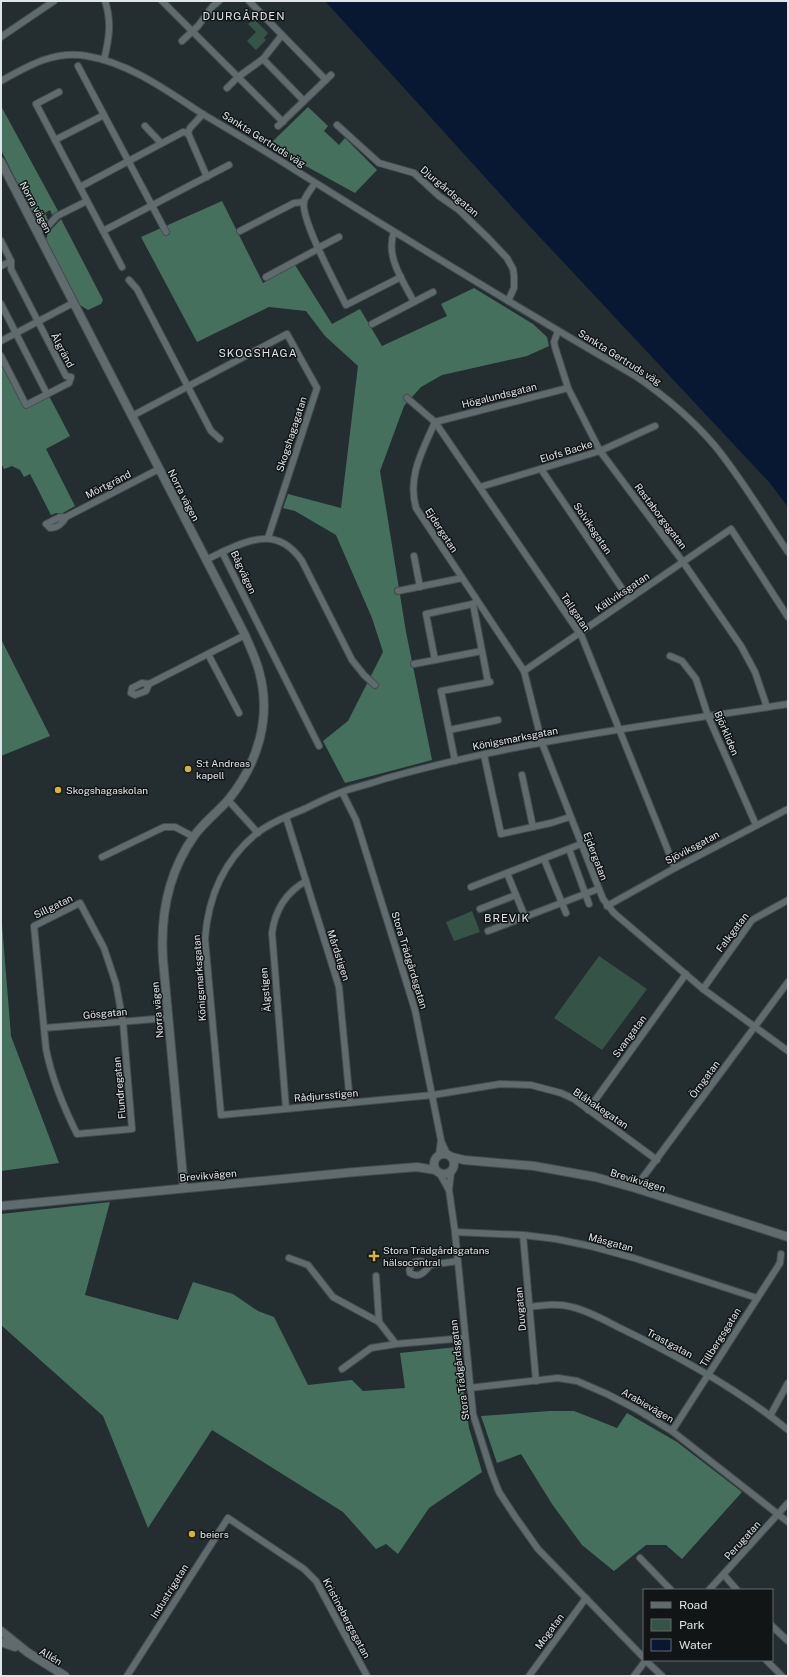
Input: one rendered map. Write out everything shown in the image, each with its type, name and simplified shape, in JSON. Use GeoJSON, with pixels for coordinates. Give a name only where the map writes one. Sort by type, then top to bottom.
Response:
{"type":"FeatureCollection","features":[{"type":"Feature","properties":{"kind":"street"},"geometry":{"type":"LineString","coordinates":[[1,37],[54,1]]}},
{"type":"Feature","properties":{"kind":"street"},"geometry":{"type":"LineString","coordinates":[[104,60],[110,30],[110,15],[106,1]]}},
{"type":"Feature","properties":{"kind":"street"},"geometry":{"type":"LineString","coordinates":[[162,1],[238,77],[280,124],[331,74]]}},
{"type":"Feature","properties":{"kind":"street"},"geometry":{"type":"LineString","coordinates":[[207,1],[212,7]]}},
{"type":"Feature","properties":{"kind":"street"},"geometry":{"type":"LineString","coordinates":[[182,41],[198,26],[212,7],[219,1]]}},
{"type":"Feature","properties":{"kind":"street"},"geometry":{"type":"LineString","coordinates":[[248,1],[326,80]]}},
{"type":"Feature","properties":{"kind":"street"},"geometry":{"type":"LineString","coordinates":[[227,88],[238,77],[263,59],[282,35]]}},
{"type":"Feature","properties":{"kind":"street","name":"Sankta Gertruds väg"},"geometry":{"type":"LineString","coordinates":[[1,81],[31,64],[51,57],[73,55],[104,60],[144,77],[394,232],[654,389],[694,424],[714,446],[733,470],[788,552]]}},
{"type":"Feature","properties":{"kind":"street"},"geometry":{"type":"LineString","coordinates":[[263,59],[304,101]]}},
{"type":"Feature","properties":{"kind":"street"},"geometry":{"type":"LineString","coordinates":[[78,66],[166,232]]}},
{"type":"Feature","properties":{"kind":"street"},"geometry":{"type":"LineString","coordinates":[[59,92],[36,104],[122,267]]}},
{"type":"Feature","properties":{"kind":"street"},"geometry":{"type":"LineString","coordinates":[[203,114],[190,128],[188,133],[208,176]]}},
{"type":"Feature","properties":{"kind":"street"},"geometry":{"type":"LineString","coordinates":[[55,140],[104,115]]}},
{"type":"Feature","properties":{"kind":"street","name":"Djurgårdsgatan"},"geometry":{"type":"LineString","coordinates":[[337,125],[379,163],[414,173],[439,196],[459,210],[489,239],[506,258],[513,269],[514,288],[508,301]]}},
{"type":"Feature","properties":{"kind":"street"},"geometry":{"type":"LineString","coordinates":[[145,126],[161,143]]}},
{"type":"Feature","properties":{"kind":"street"},"geometry":{"type":"LineString","coordinates":[[80,187],[183,132],[188,133]]}},
{"type":"Feature","properties":{"kind":"street","name":"Norra vägen"},"geometry":{"type":"LineString","coordinates":[[1,162],[245,635],[257,665],[262,686],[262,730],[254,759],[228,800],[206,821],[194,837],[173,876],[164,910],[162,944],[184,1188]]}},
{"type":"Feature","properties":{"kind":"street"},"geometry":{"type":"LineString","coordinates":[[103,232],[229,165]]}},
{"type":"Feature","properties":{"kind":"street"},"geometry":{"type":"LineString","coordinates":[[315,182],[304,202],[304,209],[318,249],[346,305],[401,277]]}},
{"type":"Feature","properties":{"kind":"street"},"geometry":{"type":"LineString","coordinates":[[37,232],[48,227],[57,216],[87,201]]}},
{"type":"Feature","properties":{"kind":"street"},"geometry":{"type":"LineString","coordinates":[[240,231],[294,203],[304,202]]}},
{"type":"Feature","properties":{"kind":"street"},"geometry":{"type":"LineString","coordinates":[[394,232],[391,249],[401,277],[414,302]]}},
{"type":"Feature","properties":{"kind":"street"},"geometry":{"type":"LineString","coordinates":[[266,277],[339,237]]}},
{"type":"Feature","properties":{"kind":"street","name":"Ålgränd"},"geometry":{"type":"LineString","coordinates":[[1,241],[11,261],[11,269],[38,323],[66,376],[71,378],[69,383],[26,405],[1,356]]}},
{"type":"Feature","properties":{"kind":"street"},"geometry":{"type":"LineString","coordinates":[[1,266],[11,261]]}},
{"type":"Feature","properties":{"kind":"street"},"geometry":{"type":"LineString","coordinates":[[129,280],[137,289],[211,431],[220,439]]}},
{"type":"Feature","properties":{"kind":"street"},"geometry":{"type":"LineString","coordinates":[[372,324],[433,292]]}},
{"type":"Feature","properties":{"kind":"street"},"geometry":{"type":"LineString","coordinates":[[1,341],[74,303]]}},
{"type":"Feature","properties":{"kind":"street"},"geometry":{"type":"LineString","coordinates":[[1,304],[47,394]]}},
{"type":"Feature","properties":{"kind":"street","name":"Rastaborgsgatan"},"geometry":{"type":"LineString","coordinates":[[558,331],[554,342],[568,388],[600,450],[683,562],[749,659],[767,707]]}},
{"type":"Feature","properties":{"kind":"street","name":"Skogshagagatan"},"geometry":{"type":"LineString","coordinates":[[132,416],[287,334],[316,388],[268,538]]}},
{"type":"Feature","properties":{"kind":"street","name":"Högalundsgatan"},"geometry":{"type":"LineString","coordinates":[[435,422],[568,388]]}},
{"type":"Feature","properties":{"kind":"street","name":"Tallgatan"},"geometry":{"type":"LineString","coordinates":[[407,398],[435,422],[579,633],[620,730],[675,868]]}},
{"type":"Feature","properties":{"kind":"street","name":"Ejdergatan"},"geometry":{"type":"LineString","coordinates":[[435,422],[414,476],[413,498],[416,508],[462,578],[475,602],[524,671],[542,743],[598,889],[607,906],[703,989],[788,1051]]}},
{"type":"Feature","properties":{"kind":"street","name":"Elofs Backe"},"geometry":{"type":"LineString","coordinates":[[480,487],[600,450],[655,426]]}},
{"type":"Feature","properties":{"kind":"street","name":"Mörtgränd"},"geometry":{"type":"LineString","coordinates":[[66,517],[159,469]]}},
{"type":"Feature","properties":{"kind":"street","name":"Solviksgatan"},"geometry":{"type":"LineString","coordinates":[[541,469],[629,599]]}},
{"type":"Feature","properties":{"kind":"street","name":"Källviksgatan"},"geometry":{"type":"LineString","coordinates":[[524,671],[731,529],[788,617]]}},
{"type":"Feature","properties":{"kind":"street"},"geometry":{"type":"LineString","coordinates":[[268,538],[285,545],[297,554],[302,561],[352,660],[364,675],[375,685]]}},
{"type":"Feature","properties":{"kind":"street","name":"Bågvägen"},"geometry":{"type":"LineString","coordinates":[[268,538],[250,540],[222,552],[319,746]]}},
{"type":"Feature","properties":{"kind":"street"},"geometry":{"type":"LineString","coordinates":[[206,560],[222,552]]}},
{"type":"Feature","properties":{"kind":"street"},"geometry":{"type":"LineString","coordinates":[[414,556],[420,586]]}},
{"type":"Feature","properties":{"kind":"street"},"geometry":{"type":"LineString","coordinates":[[398,591],[462,578]]}},
{"type":"Feature","properties":{"kind":"street"},"geometry":{"type":"LineString","coordinates":[[435,660],[426,614],[475,602]]}},
{"type":"Feature","properties":{"kind":"street","name":"Ejdergatan"},"geometry":{"type":"LineString","coordinates":[[455,760],[442,691],[489,682],[482,651],[475,602]]}},
{"type":"Feature","properties":{"kind":"street"},"geometry":{"type":"LineString","coordinates":[[149,684],[245,635]]}},
{"type":"Feature","properties":{"kind":"street"},"geometry":{"type":"LineString","coordinates":[[414,664],[482,651]]}},
{"type":"Feature","properties":{"kind":"street"},"geometry":{"type":"LineString","coordinates":[[208,654],[238,713]]}},
{"type":"Feature","properties":{"kind":"street","name":"Björkliden"},"geometry":{"type":"LineString","coordinates":[[670,656],[682,662],[696,679],[708,716],[756,825]]}},
{"type":"Feature","properties":{"kind":"street","name":"Königsmarksgatan"},"geometry":{"type":"LineString","coordinates":[[221,1115],[205,939],[206,918],[214,893],[223,873],[243,846],[258,833],[286,816],[342,792],[435,764],[542,743],[788,704]]}},
{"type":"Feature","properties":{"kind":"street"},"geometry":{"type":"LineString","coordinates":[[449,730],[498,720]]}},
{"type":"Feature","properties":{"kind":"street"},"geometry":{"type":"LineString","coordinates":[[484,755],[501,834],[570,817]]}},
{"type":"Feature","properties":{"kind":"street"},"geometry":{"type":"LineString","coordinates":[[522,775],[533,827]]}},
{"type":"Feature","properties":{"kind":"street","name":"Stora Trädgårdsgatan"},"geometry":{"type":"LineString","coordinates":[[342,792],[356,820],[416,1010],[444,1156]]}},
{"type":"Feature","properties":{"kind":"street"},"geometry":{"type":"LineString","coordinates":[[228,800],[258,833]]}},
{"type":"Feature","properties":{"kind":"street","name":"Sjöviksgatan"},"geometry":{"type":"LineString","coordinates":[[607,906],[788,808]]}},
{"type":"Feature","properties":{"kind":"street","name":"Mårdstigen"},"geometry":{"type":"LineString","coordinates":[[286,816],[339,987],[350,1103]]}},
{"type":"Feature","properties":{"kind":"street"},"geometry":{"type":"LineString","coordinates":[[102,857],[164,826],[175,827],[194,837]]}},
{"type":"Feature","properties":{"kind":"street"},"geometry":{"type":"LineString","coordinates":[[471,887],[581,844]]}},
{"type":"Feature","properties":{"kind":"street"},"geometry":{"type":"LineString","coordinates":[[569,849],[589,904]]}},
{"type":"Feature","properties":{"kind":"street"},"geometry":{"type":"LineString","coordinates":[[544,859],[566,913]]}},
{"type":"Feature","properties":{"kind":"street"},"geometry":{"type":"LineString","coordinates":[[507,873],[525,917]]}},
{"type":"Feature","properties":{"kind":"street","name":"Älgstigen"},"geometry":{"type":"LineString","coordinates":[[286,1109],[272,933],[273,922],[282,902],[295,888],[306,882]]}},
{"type":"Feature","properties":{"kind":"street"},"geometry":{"type":"LineString","coordinates":[[488,931],[598,889]]}},
{"type":"Feature","properties":{"kind":"street"},"geometry":{"type":"LineString","coordinates":[[480,909],[516,895]]}},
{"type":"Feature","properties":{"kind":"street","name":"Falkgatan"},"geometry":{"type":"LineString","coordinates":[[703,989],[752,920],[788,900]]}},
{"type":"Feature","properties":{"kind":"street","name":"Sillgatan"},"geometry":{"type":"LineString","coordinates":[[44,1028],[34,926],[80,903],[104,948],[111,966],[120,1000],[123,1022]]}},
{"type":"Feature","properties":{"kind":"street","name":"Svangatan"},"geometry":{"type":"LineString","coordinates":[[588,1110],[686,974]]}},
{"type":"Feature","properties":{"kind":"street","name":"Örngatan"},"geometry":{"type":"LineString","coordinates":[[635,1188],[788,982]]}},
{"type":"Feature","properties":{"kind":"street","name":"Gösgatan"},"geometry":{"type":"LineString","coordinates":[[44,1028],[168,1018]]}},
{"type":"Feature","properties":{"kind":"street","name":"Flundregatan"},"geometry":{"type":"LineString","coordinates":[[44,1028],[46,1049],[54,1084],[77,1134],[132,1128],[123,1022]]}},
{"type":"Feature","properties":{"kind":"street","name":"Blåhakegatan"},"geometry":{"type":"LineString","coordinates":[[433,1095],[500,1084],[516,1083],[538,1086],[561,1093],[574,1099],[657,1160]]}},
{"type":"Feature","properties":{"kind":"street","name":"Rådjursstigen"},"geometry":{"type":"LineString","coordinates":[[221,1115],[433,1095]]}},
{"type":"Feature","properties":{"kind":"street"},"geometry":{"type":"LineString","coordinates":[[444,1156],[455,1164],[452,1171],[444,1175],[438,1172],[434,1164],[444,1156]]}},
{"type":"Feature","properties":{"kind":"street","name":"Brevikvägen"},"geometry":{"type":"LineString","coordinates":[[1,1206],[417,1167],[444,1156],[565,1171],[635,1188],[788,1237]]}},
{"type":"Feature","properties":{"kind":"street","name":"Brevikvägen"},"geometry":{"type":"LineString","coordinates":[[452,1171],[478,1161]]}},
{"type":"Feature","properties":{"kind":"street","name":"Brevikvägen"},"geometry":{"type":"LineString","coordinates":[[417,1167],[438,1172]]}},
{"type":"Feature","properties":{"kind":"street","name":"Stora Trädgårdsgatan"},"geometry":{"type":"LineString","coordinates":[[452,1171],[449,1190],[458,1261],[469,1388],[473,1414],[480,1441],[500,1492],[538,1549],[643,1658]]}},
{"type":"Feature","properties":{"kind":"street","name":"Stora Trädgårdsgatan"},"geometry":{"type":"LineString","coordinates":[[438,1172],[449,1190]]}},
{"type":"Feature","properties":{"kind":"street","name":"Måsgatan"},"geometry":{"type":"LineString","coordinates":[[455,1232],[523,1235],[556,1239],[590,1246],[634,1258],[757,1298]]}},
{"type":"Feature","properties":{"kind":"street","name":"Duvgatan"},"geometry":{"type":"LineString","coordinates":[[523,1235],[536,1381]]}},
{"type":"Feature","properties":{"kind":"street","name":"Tillbergsgatan"},"geometry":{"type":"LineString","coordinates":[[672,1431],[780,1263],[780,1254]]}},
{"type":"Feature","properties":{"kind":"street"},"geometry":{"type":"LineString","coordinates":[[289,1258],[308,1265],[333,1297],[379,1322],[396,1344]]}},
{"type":"Feature","properties":{"kind":"street"},"geometry":{"type":"LineString","coordinates":[[430,1264],[458,1261]]}},
{"type":"Feature","properties":{"kind":"street"},"geometry":{"type":"LineString","coordinates":[[376,1276],[379,1322]]}},
{"type":"Feature","properties":{"kind":"street","name":"Trastgatan"},"geometry":{"type":"LineString","coordinates":[[530,1307],[553,1304],[563,1305],[583,1311],[644,1339],[708,1375],[770,1416],[788,1430]]}},
{"type":"Feature","properties":{"kind":"street"},"geometry":{"type":"LineString","coordinates":[[342,1369],[371,1348],[396,1344],[465,1338]]}},
{"type":"Feature","properties":{"kind":"street","name":"Arabievägen"},"geometry":{"type":"LineString","coordinates":[[469,1388],[558,1378],[577,1381],[636,1409],[672,1431],[788,1522]]}},
{"type":"Feature","properties":{"kind":"street"},"geometry":{"type":"LineString","coordinates":[[770,1416],[788,1383]]}},
{"type":"Feature","properties":{"kind":"street","name":"Perugatan"},"geometry":{"type":"LineString","coordinates":[[710,1589],[779,1515],[788,1503]]}},
{"type":"Feature","properties":{"kind":"street","name":"Industrigatan"},"geometry":{"type":"LineString","coordinates":[[127,1676],[228,1518]]}},
{"type":"Feature","properties":{"kind":"street","name":"Kristinebergsgatan"},"geometry":{"type":"LineString","coordinates":[[228,1518],[304,1569],[316,1581],[367,1676]]}},
{"type":"Feature","properties":{"kind":"street"},"geometry":{"type":"LineString","coordinates":[[640,1558],[670,1589]]}},
{"type":"Feature","properties":{"kind":"street"},"geometry":{"type":"LineString","coordinates":[[724,1574],[736,1589]]}},
{"type":"Feature","properties":{"kind":"street","name":"Mogatan"},"geometry":{"type":"LineString","coordinates":[[529,1676],[586,1598]]}},
{"type":"Feature","properties":{"kind":"street"},"geometry":{"type":"LineString","coordinates":[[773,1627],[788,1641]]}},
{"type":"Feature","properties":{"kind":"street","name":"Allén"},"geometry":{"type":"LineString","coordinates":[[1,1631],[27,1652],[65,1676]]}},
{"type":"Feature","properties":{"kind":"street","name":"Allén"},"geometry":{"type":"LineString","coordinates":[[1,1642],[27,1652]]}},
{"type":"Feature","properties":{"kind":"street"},"geometry":{"type":"LineString","coordinates":[[634,1676],[644,1661]]}},
{"type":"Feature","properties":{"kind":"street","name":"Stora Trädgårdsgatan"},"geometry":{"type":"LineString","coordinates":[[646,1661],[662,1676]]}},
{"type":"Feature","properties":{"kind":"street"},"geometry":{"type":"LineString","coordinates":[[767,1661],[782,1676]]}},
{"type":"Feature","properties":{"kind":"green space"},"geometry":{"type":"Polygon","coordinates":[[[254,19],[268,33],[264,38],[266,40],[256,50],[247,41],[256,32],[248,24],[254,19]]]}},
{"type":"Feature","properties":{"kind":"green space"},"geometry":{"type":"Polygon","coordinates":[[[1,106],[58,211],[52,215],[50,210],[45,213],[48,220],[39,226],[1,150],[1,106]]]}},
{"type":"Feature","properties":{"kind":"green space"},"geometry":{"type":"Polygon","coordinates":[[[308,107],[328,126],[324,131],[339,145],[345,138],[377,170],[355,193],[273,148],[270,144],[308,107]]]}},
{"type":"Feature","properties":{"kind":"green space"},"geometry":{"type":"Polygon","coordinates":[[[222,201],[263,283],[295,265],[332,324],[360,309],[382,346],[447,316],[441,304],[474,288],[533,324],[547,337],[549,346],[527,356],[442,375],[421,387],[404,406],[380,471],[406,632],[432,760],[345,783],[323,741],[348,721],[383,652],[372,618],[336,535],[295,511],[283,508],[288,494],[341,508],[358,366],[325,336],[306,311],[269,307],[197,342],[141,237],[222,201]]]}},
{"type":"Feature","properties":{"kind":"green space"},"geometry":{"type":"Polygon","coordinates":[[[61,219],[103,300],[101,304],[88,310],[80,305],[46,240],[48,233],[61,219]]]}},
{"type":"Feature","properties":{"kind":"green space"},"geometry":{"type":"Polygon","coordinates":[[[1,361],[25,407],[49,396],[70,436],[46,449],[75,506],[61,514],[56,513],[51,515],[30,474],[24,477],[20,470],[12,466],[4,469],[1,463],[1,361]]]}},
{"type":"Feature","properties":{"kind":"green space"},"geometry":{"type":"Polygon","coordinates":[[[1,639],[50,736],[1,756],[1,639]]]}},
{"type":"Feature","properties":{"kind":"green space"},"geometry":{"type":"Polygon","coordinates":[[[472,911],[480,932],[454,941],[446,922],[472,911]]]}},
{"type":"Feature","properties":{"kind":"green space"},"geometry":{"type":"Polygon","coordinates":[[[1,912],[11,1036],[59,1163],[1,1171],[1,912]]]}},
{"type":"Feature","properties":{"kind":"green space"},"geometry":{"type":"Polygon","coordinates":[[[599,956],[647,989],[602,1050],[554,1018],[599,956]]]}},
{"type":"Feature","properties":{"kind":"green space"},"geometry":{"type":"Polygon","coordinates":[[[110,1202],[85,1295],[178,1320],[193,1282],[233,1294],[258,1311],[274,1317],[308,1385],[352,1380],[363,1391],[405,1388],[400,1353],[457,1347],[469,1428],[482,1472],[429,1508],[398,1554],[386,1544],[376,1549],[343,1512],[212,1430],[148,1528],[103,1416],[1,1325],[1,1214],[110,1202]]]}},
{"type":"Feature","properties":{"kind":"green space"},"geometry":{"type":"Polygon","coordinates":[[[550,1411],[574,1411],[617,1428],[627,1413],[677,1442],[742,1492],[682,1559],[666,1545],[646,1545],[614,1571],[582,1545],[552,1504],[521,1454],[497,1463],[481,1416],[550,1411]]]}},
{"type":"Feature","properties":{"kind":"water"},"geometry":{"type":"Polygon","coordinates":[[[325,1],[788,1],[788,507],[769,482],[522,218],[325,1]]]}},
{"type":"Feature","properties":{"kind":"place","name":"S:t Andreas kapell"},"geometry":{"type":"Point","coordinates":[188,769]}},
{"type":"Feature","properties":{"kind":"place","name":"Skogshagaskolan"},"geometry":{"type":"Point","coordinates":[58,790]}},
{"type":"Feature","properties":{"kind":"place","name":"Stora Trädgårdsgatans hälsocentral"},"geometry":{"type":"Point","coordinates":[374,1256]}},
{"type":"Feature","properties":{"kind":"place","name":"beiers"},"geometry":{"type":"Point","coordinates":[192,1534]}},
{"type":"Feature","properties":{"kind":"district","name":"DJURGÅRDEN"},"geometry":{"type":"Point","coordinates":[244,16]}},
{"type":"Feature","properties":{"kind":"district","name":"SKOGSHAGA"},"geometry":{"type":"Point","coordinates":[258,353]}},
{"type":"Feature","properties":{"kind":"district","name":"BREVIK"},"geometry":{"type":"Point","coordinates":[507,918]}}]}
